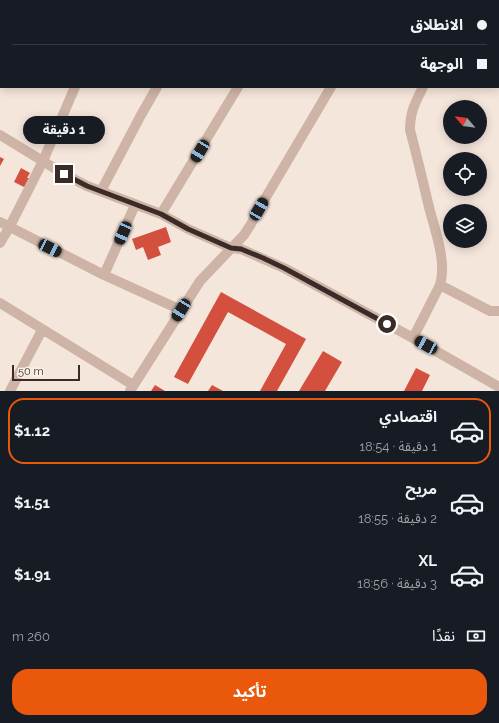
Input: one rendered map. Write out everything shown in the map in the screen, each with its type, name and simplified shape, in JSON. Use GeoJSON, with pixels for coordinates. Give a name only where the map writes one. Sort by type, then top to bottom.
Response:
{"type":"FeatureCollection","features":[{"type":"Feature","properties":{"kind":"street"},"geometry":{"type":"LineString","coordinates":[[0,243],[4,225],[43,161],[75,88]]}},
{"type":"Feature","properties":{"kind":"street"},"geometry":{"type":"LineString","coordinates":[[101,191],[156,88]]}},
{"type":"Feature","properties":{"kind":"street"},"geometry":{"type":"LineString","coordinates":[[161,214],[237,88]]}},
{"type":"Feature","properties":{"kind":"street"},"geometry":{"type":"LineString","coordinates":[[0,303],[132,388],[200,282],[244,235],[252,224],[263,202],[330,88]]}},
{"type":"Feature","properties":{"kind":"street"},"geometry":{"type":"LineString","coordinates":[[413,338],[440,285],[442,277],[442,264],[438,243],[410,130],[410,119],[423,88]]}},
{"type":"Feature","properties":{"kind":"street"},"geometry":{"type":"LineString","coordinates":[[0,135],[64,174],[87,186],[161,214],[188,229],[231,248],[241,249],[284,268],[413,338],[499,387]]}},
{"type":"Feature","properties":{"kind":"street"},"geometry":{"type":"LineString","coordinates":[[104,275],[135,205]]}},
{"type":"Feature","properties":{"kind":"street"},"geometry":{"type":"LineString","coordinates":[[4,225],[104,275],[181,310]]}},
{"type":"Feature","properties":{"kind":"street"},"geometry":{"type":"LineString","coordinates":[[440,285],[490,311],[499,310]]}},
{"type":"Feature","properties":{"kind":"street"},"geometry":{"type":"LineString","coordinates":[[10,391],[42,330]]}},
{"type":"Feature","properties":{"kind":"building"},"geometry":{"type":"Polygon","coordinates":[[[0,157],[4,159],[0,166],[0,157]]]}},
{"type":"Feature","properties":{"kind":"building"},"geometry":{"type":"Polygon","coordinates":[[[21,168],[30,173],[24,187],[14,182],[21,168]]]}},
{"type":"Feature","properties":{"kind":"building"},"geometry":{"type":"Polygon","coordinates":[[[166,227],[171,242],[158,247],[161,255],[148,260],[143,247],[136,250],[132,239],[166,227]]]}},
{"type":"Feature","properties":{"kind":"building"},"geometry":{"type":"Polygon","coordinates":[[[221,292],[306,339],[277,391],[260,391],[286,344],[228,312],[188,384],[174,377],[221,292]]]}},
{"type":"Feature","properties":{"kind":"building"},"geometry":{"type":"Polygon","coordinates":[[[323,351],[342,362],[325,391],[299,391],[323,351]]]}},
{"type":"Feature","properties":{"kind":"building"},"geometry":{"type":"Polygon","coordinates":[[[416,368],[430,375],[422,391],[404,391],[416,368]]]}},
{"type":"Feature","properties":{"kind":"building"},"geometry":{"type":"Polygon","coordinates":[[[155,385],[165,391],[151,391],[155,385]]]}},
{"type":"Feature","properties":{"kind":"building"},"geometry":{"type":"Polygon","coordinates":[[[212,385],[223,391],[208,391],[212,385]]]}},
{"type":"Feature","properties":{"kind":"route"},"geometry":{"type":"LineString","coordinates":[[64,174],[87,186],[161,214],[188,229],[231,248],[241,249],[263,258],[387,324]]}}]}
